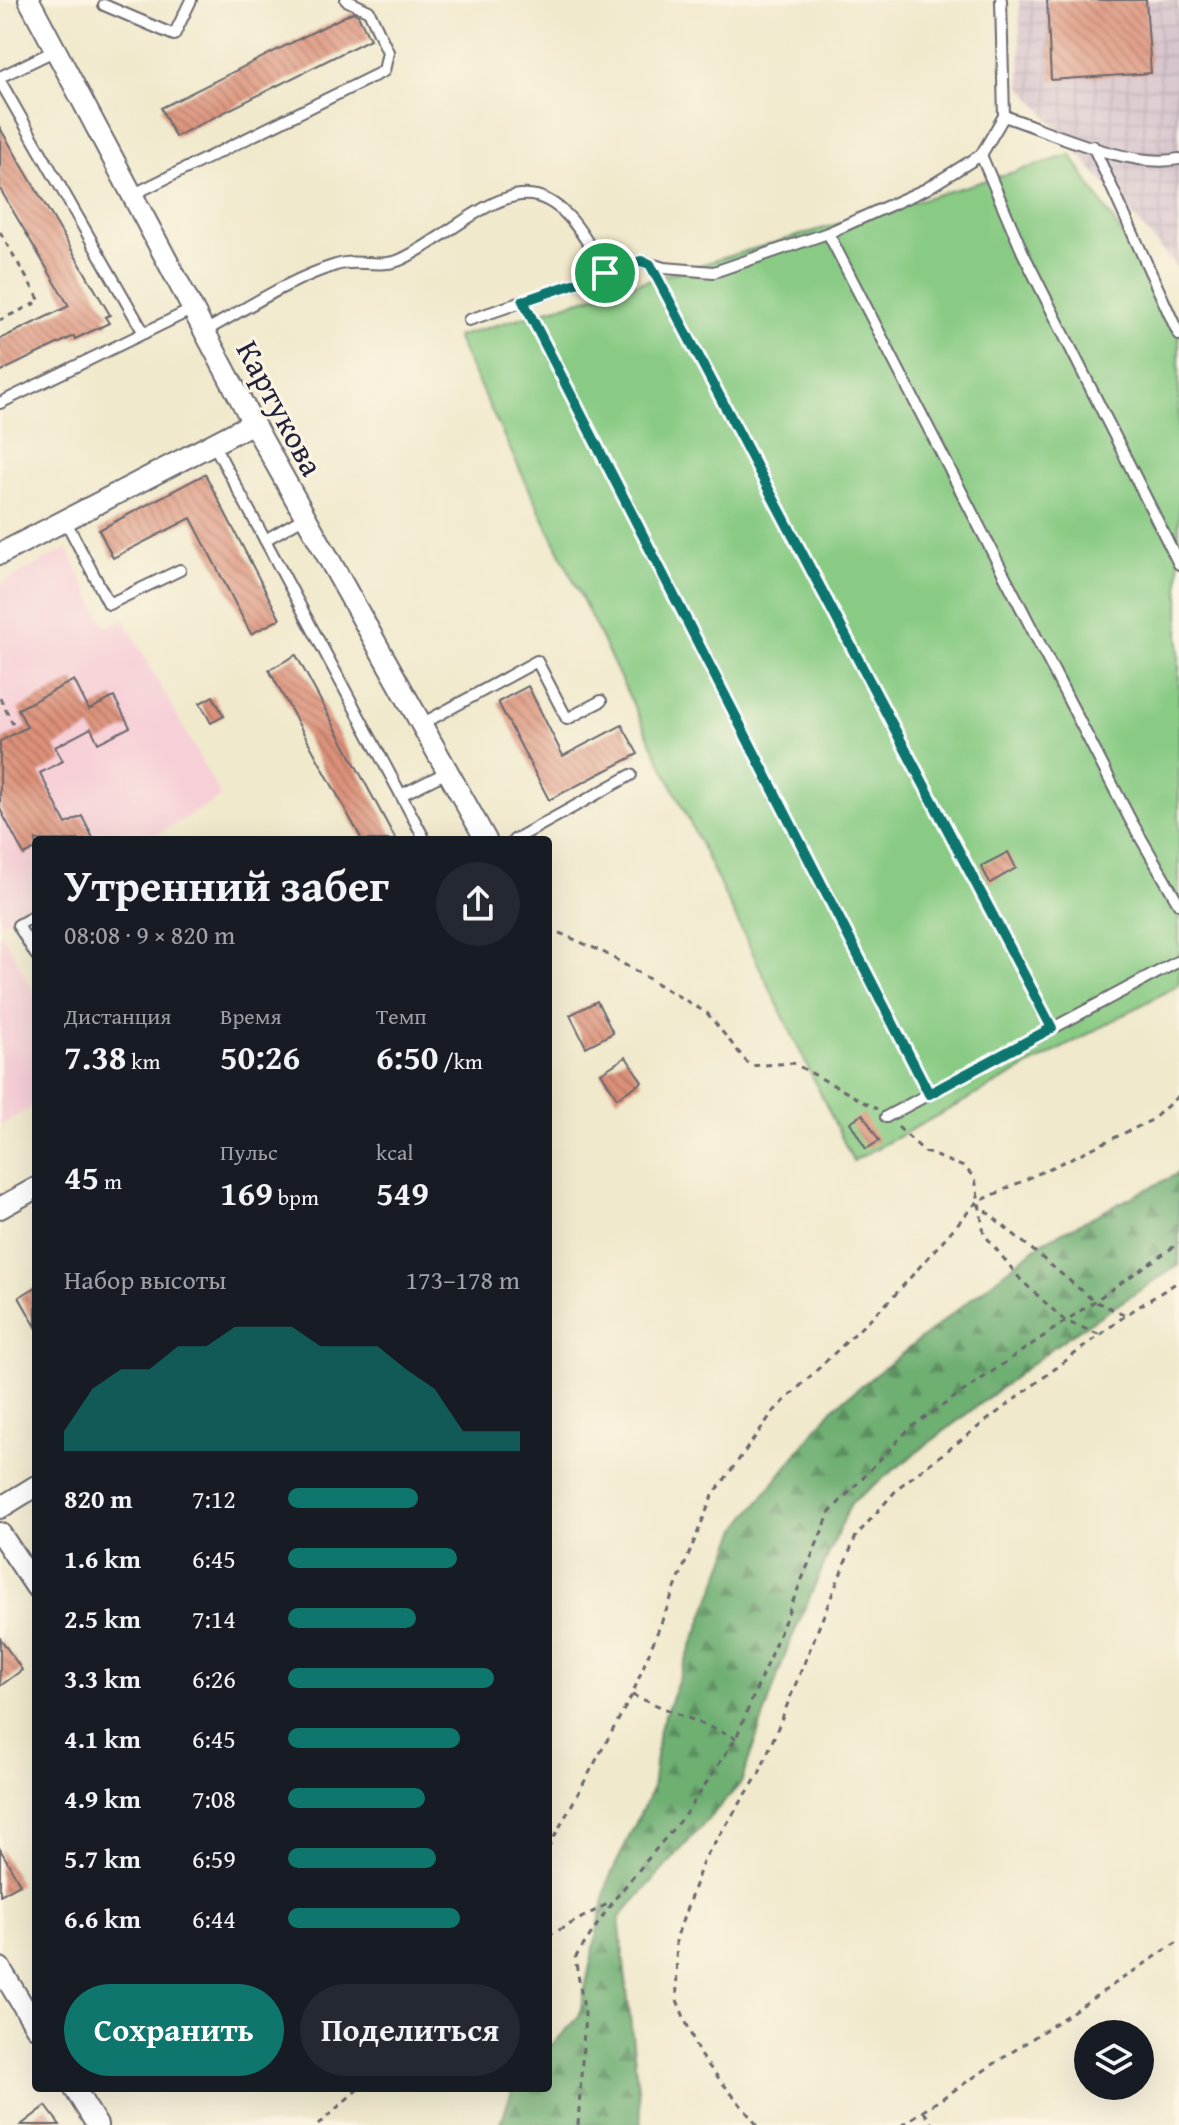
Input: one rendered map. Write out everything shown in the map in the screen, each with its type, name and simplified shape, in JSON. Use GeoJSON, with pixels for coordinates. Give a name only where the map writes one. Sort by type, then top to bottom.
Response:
{"type":"FeatureCollection","features":[{"type":"Feature","properties":{"kind":"street","name":"Картукова"},"geometry":{"type":"LineString","coordinates":[[29,0],[253,423],[419,726],[484,836]]}},
{"type":"Feature","properties":{"kind":"street"},"geometry":{"type":"LineString","coordinates":[[0,554],[253,423]]}},
{"type":"Feature","properties":{"kind":"street"},"geometry":{"type":"LineString","coordinates":[[0,1208],[32,1190]]}},
{"type":"Feature","properties":{"kind":"street"},"geometry":{"type":"LineString","coordinates":[[0,1508],[32,1488]]}},
{"type":"Feature","properties":{"kind":"street"},"geometry":{"type":"LineString","coordinates":[[0,1533],[32,1581]]}},
{"type":"Feature","properties":{"kind":"street"},"geometry":{"type":"LineString","coordinates":[[0,1968],[32,2020]]}},
{"type":"Feature","properties":{"kind":"street"},"geometry":{"type":"LineString","coordinates":[[76,2092],[97,2125]]}},
{"type":"Feature","properties":{"kind":"lane"},"geometry":{"type":"LineString","coordinates":[[104,5],[174,35],[191,0]]}},
{"type":"Feature","properties":{"kind":"lane"},"geometry":{"type":"LineString","coordinates":[[132,195],[384,71],[388,52],[369,11],[346,0]]}},
{"type":"Feature","properties":{"kind":"lane"},"geometry":{"type":"LineString","coordinates":[[469,320],[641,261],[714,272],[828,233],[926,189],[981,155],[1004,116],[1001,0]]}},
{"type":"Feature","properties":{"kind":"lane"},"geometry":{"type":"LineString","coordinates":[[54,51],[0,79],[144,333]]}},
{"type":"Feature","properties":{"kind":"lane"},"geometry":{"type":"LineString","coordinates":[[1004,116],[1093,146],[1161,163],[1179,159]]}},
{"type":"Feature","properties":{"kind":"lane"},"geometry":{"type":"LineString","coordinates":[[1093,146],[1179,335]]}},
{"type":"Feature","properties":{"kind":"lane"},"geometry":{"type":"LineString","coordinates":[[981,155],[1023,253],[1179,564]]}},
{"type":"Feature","properties":{"kind":"lane"},"geometry":{"type":"LineString","coordinates":[[205,331],[300,279],[339,263],[400,261],[491,207],[521,195],[549,202],[579,227],[605,273]]}},
{"type":"Feature","properties":{"kind":"lane"},"geometry":{"type":"LineString","coordinates":[[828,233],[1131,821],[1179,904]]}},
{"type":"Feature","properties":{"kind":"lane"},"geometry":{"type":"LineString","coordinates":[[650,264],[1052,1028]]}},
{"type":"Feature","properties":{"kind":"lane"},"geometry":{"type":"LineString","coordinates":[[523,301],[929,1094]]}},
{"type":"Feature","properties":{"kind":"lane"},"geometry":{"type":"LineString","coordinates":[[0,403],[193,309]]}},
{"type":"Feature","properties":{"kind":"lane"},"geometry":{"type":"LineString","coordinates":[[213,443],[423,836]]}},
{"type":"Feature","properties":{"kind":"lane"},"geometry":{"type":"LineString","coordinates":[[265,540],[305,517]]}},
{"type":"Feature","properties":{"kind":"lane"},"geometry":{"type":"LineString","coordinates":[[65,520],[109,604],[180,570]]}},
{"type":"Feature","properties":{"kind":"lane"},"geometry":{"type":"LineString","coordinates":[[419,726],[537,661],[567,719],[601,701]]}},
{"type":"Feature","properties":{"kind":"lane"},"geometry":{"type":"LineString","coordinates":[[401,795],[447,772]]}},
{"type":"Feature","properties":{"kind":"lane"},"geometry":{"type":"LineString","coordinates":[[521,836],[631,775]]}},
{"type":"Feature","properties":{"kind":"lane"},"geometry":{"type":"LineString","coordinates":[[32,917],[18,925],[32,948]]}},
{"type":"Feature","properties":{"kind":"lane"},"geometry":{"type":"LineString","coordinates":[[886,1117],[1179,961]]}},
{"type":"Feature","properties":{"kind":"path"},"geometry":{"type":"LineString","coordinates":[[0,232],[40,301],[0,320]]}},
{"type":"Feature","properties":{"kind":"path"},"geometry":{"type":"LineString","coordinates":[[0,698],[13,724]]}},
{"type":"Feature","properties":{"kind":"path"},"geometry":{"type":"LineString","coordinates":[[552,930],[603,952],[707,1013],[750,1066],[793,1063],[875,1107],[925,1152],[964,1167],[975,1178],[976,1203],[984,1234],[1021,1280],[1065,1321],[1101,1335]]}},
{"type":"Feature","properties":{"kind":"path"},"geometry":{"type":"LineString","coordinates":[[552,1841],[632,1695],[712,1497],[773,1412],[893,1297],[976,1203],[1152,1120],[1179,1095]]}},
{"type":"Feature","properties":{"kind":"path"},"geometry":{"type":"LineString","coordinates":[[976,1203],[1094,1301],[1126,1315]]}},
{"type":"Feature","properties":{"kind":"path"},"geometry":{"type":"LineString","coordinates":[[578,2125],[585,2014],[575,1958],[613,1901],[687,1812],[736,1738],[830,1512],[910,1428],[1179,1243]]}},
{"type":"Feature","properties":{"kind":"path"},"geometry":{"type":"LineString","coordinates":[[757,2125],[699,2054],[677,2000],[676,1939],[704,1859],[759,1774],[856,1536],[899,1487],[1126,1315],[1179,1281]]}},
{"type":"Feature","properties":{"kind":"path"},"geometry":{"type":"LineString","coordinates":[[632,1695],[736,1738]]}},
{"type":"Feature","properties":{"kind":"path"},"geometry":{"type":"LineString","coordinates":[[552,1934],[613,1901]]}},
{"type":"Feature","properties":{"kind":"path"},"geometry":{"type":"LineString","coordinates":[[902,2125],[1179,1941]]}},
{"type":"Feature","properties":{"kind":"path"},"geometry":{"type":"LineString","coordinates":[[318,2125],[355,2092]]}},
{"type":"Feature","properties":{"kind":"path"},"geometry":{"type":"LineString","coordinates":[[923,2110],[933,2125]]}},
{"type":"Feature","properties":{"kind":"shaded area"},"geometry":{"type":"Polygon","coordinates":[[[1019,0],[1179,0],[1179,270],[1021,86],[1019,0]]]}},
{"type":"Feature","properties":{"kind":"shaded area"},"geometry":{"type":"Polygon","coordinates":[[[67,548],[106,627],[124,619],[221,797],[154,836],[32,836],[32,905],[0,924],[0,584],[67,548]]]}},
{"type":"Feature","properties":{"kind":"shaded area"},"geometry":{"type":"Polygon","coordinates":[[[0,930],[32,989],[32,1107],[0,1125],[0,930]]]}},
{"type":"Feature","properties":{"kind":"green space"},"geometry":{"type":"Polygon","coordinates":[[[1071,155],[1179,324],[1179,985],[853,1161],[456,337],[1071,155]]]}},
{"type":"Feature","properties":{"kind":"green space"},"geometry":{"type":"Polygon","coordinates":[[[1179,1173],[1179,1265],[1060,1342],[851,1503],[787,1649],[741,1783],[619,1918],[642,2125],[500,2125],[512,2092],[552,2092],[552,2045],[579,2017],[608,1881],[652,1789],[659,1730],[738,1528],[832,1409],[1043,1242],[1179,1173]]]}},
{"type":"Feature","properties":{"kind":"building"},"geometry":{"type":"Polygon","coordinates":[[[1047,0],[1146,0],[1151,73],[1051,80],[1047,0]]]}},
{"type":"Feature","properties":{"kind":"building"},"geometry":{"type":"Polygon","coordinates":[[[353,12],[358,15],[370,39],[175,137],[161,108],[353,12]]]}},
{"type":"Feature","properties":{"kind":"building"},"geometry":{"type":"Polygon","coordinates":[[[0,128],[110,315],[105,317],[109,323],[75,339],[74,336],[0,372],[0,339],[69,306],[0,189],[0,128]]]}},
{"type":"Feature","properties":{"kind":"building"},"geometry":{"type":"Polygon","coordinates":[[[205,474],[280,619],[251,634],[191,518],[113,558],[99,530],[205,474]]]}},
{"type":"Feature","properties":{"kind":"building"},"geometry":{"type":"Polygon","coordinates":[[[296,655],[394,836],[360,836],[269,670],[296,655]]]}},
{"type":"Feature","properties":{"kind":"building"},"geometry":{"type":"Polygon","coordinates":[[[74,680],[89,710],[114,697],[130,727],[98,743],[91,728],[55,747],[63,761],[40,773],[66,824],[82,816],[92,836],[32,836],[32,851],[24,855],[0,809],[0,741],[27,727],[18,709],[74,680]]]}},
{"type":"Feature","properties":{"kind":"building"},"geometry":{"type":"Polygon","coordinates":[[[528,686],[563,756],[622,725],[638,754],[549,800],[498,702],[528,686]]]}},
{"type":"Feature","properties":{"kind":"building"},"geometry":{"type":"Polygon","coordinates":[[[213,696],[224,716],[211,723],[200,703],[213,696]]]}},
{"type":"Feature","properties":{"kind":"building"},"geometry":{"type":"Polygon","coordinates":[[[1008,852],[1016,868],[990,883],[981,866],[1008,852]]]}},
{"type":"Feature","properties":{"kind":"building"},"geometry":{"type":"Polygon","coordinates":[[[597,1001],[613,1033],[586,1047],[570,1015],[597,1001]]]}},
{"type":"Feature","properties":{"kind":"building"},"geometry":{"type":"Polygon","coordinates":[[[626,1057],[642,1082],[617,1098],[601,1073],[626,1057]]]}},
{"type":"Feature","properties":{"kind":"building"},"geometry":{"type":"Polygon","coordinates":[[[863,1114],[879,1141],[866,1149],[850,1122],[863,1114]]]}},
{"type":"Feature","properties":{"kind":"building"},"geometry":{"type":"Polygon","coordinates":[[[32,1289],[32,1320],[19,1297],[32,1289]]]}},
{"type":"Feature","properties":{"kind":"building"},"geometry":{"type":"Polygon","coordinates":[[[0,1638],[22,1670],[0,1686],[0,1638]]]}},
{"type":"Feature","properties":{"kind":"building"},"geometry":{"type":"Polygon","coordinates":[[[0,1849],[20,1884],[0,1895],[0,1849]]]}},
{"type":"Feature","properties":{"kind":"building"},"geometry":{"type":"Polygon","coordinates":[[[46,2106],[60,2125],[21,2125],[46,2106]]]}},
{"type":"Feature","properties":{"kind":"route"},"geometry":{"type":"LineString","coordinates":[[641,261],[650,264],[1052,1028],[929,1094],[523,301],[605,273],[641,261]]}}]}
